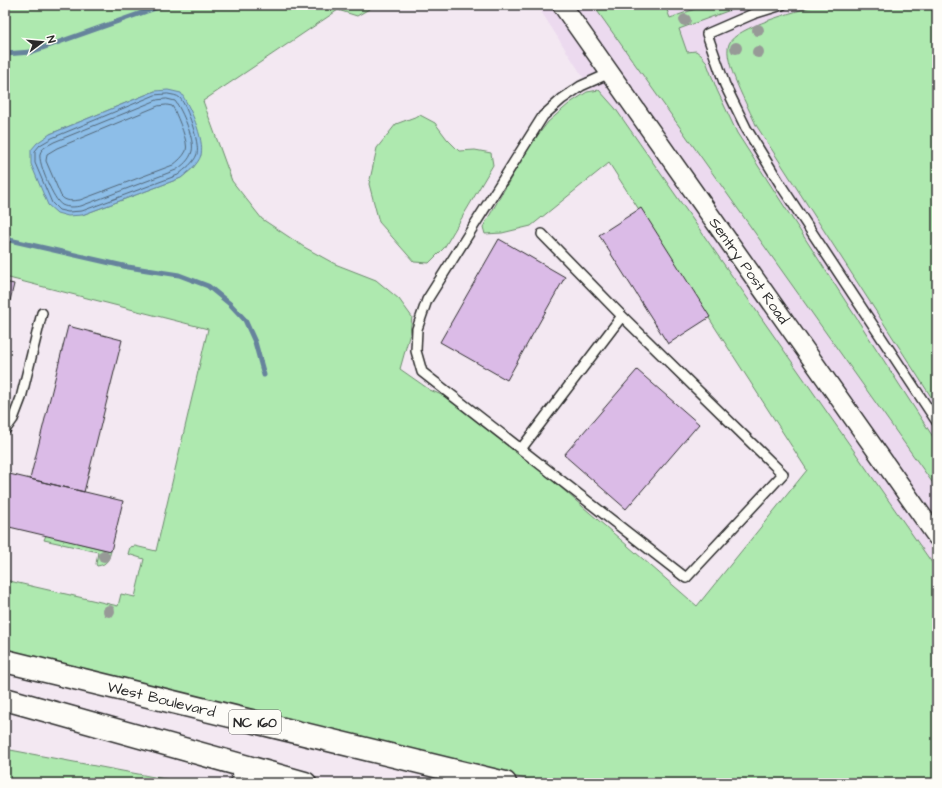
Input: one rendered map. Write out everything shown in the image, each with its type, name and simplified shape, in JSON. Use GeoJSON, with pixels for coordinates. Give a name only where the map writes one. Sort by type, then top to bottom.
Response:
{"type":"FeatureCollection","features":[{"type":"Feature","properties":{"kind":"main road","name":"West Boulevard"},"geometry":{"type":"LineString","coordinates":[[5,662],[505,783]]}},
{"type":"Feature","properties":{"kind":"main road"},"geometry":{"type":"LineString","coordinates":[[5,699],[237,774],[305,783]]}},
{"type":"Feature","properties":{"kind":"street","name":"Sentry Post Road"},"geometry":{"type":"LineString","coordinates":[[562,5],[937,536]]}},
{"type":"Feature","properties":{"kind":"lane"},"geometry":{"type":"LineString","coordinates":[[782,5],[753,14],[707,34],[725,85],[746,128],[782,186],[937,422]]}},
{"type":"Feature","properties":{"kind":"lane"},"geometry":{"type":"LineString","coordinates":[[542,234],[622,316],[783,474],[686,578],[422,372],[416,351],[417,329],[427,300],[543,116],[562,99],[581,86],[610,73]]}},
{"type":"Feature","properties":{"kind":"lane"},"geometry":{"type":"LineString","coordinates":[[5,430],[14,419],[21,398],[42,313]]}},
{"type":"Feature","properties":{"kind":"lane"},"geometry":{"type":"LineString","coordinates":[[521,449],[622,316]]}},
{"type":"Feature","properties":{"kind":"shaded area"},"geometry":{"type":"Polygon","coordinates":[[[537,5],[937,5],[937,630],[537,5]]]}},
{"type":"Feature","properties":{"kind":"green space"},"geometry":{"type":"Polygon","coordinates":[[[5,5],[376,5],[357,16],[338,10],[203,101],[232,181],[262,219],[304,247],[335,264],[376,280],[399,299],[412,317],[410,333],[400,369],[430,390],[467,406],[697,606],[807,470],[609,163],[531,226],[502,233],[485,234],[483,227],[528,148],[548,122],[570,103],[587,92],[599,90],[615,108],[937,570],[937,775],[929,783],[542,783],[5,652],[5,580],[118,606],[121,594],[135,597],[144,559],[128,554],[130,547],[135,546],[156,551],[208,329],[5,277],[5,5]],[[155,91],[50,134],[82,215],[181,178],[193,168],[201,155],[155,91]]]}},
{"type":"Feature","properties":{"kind":"green space"},"geometry":{"type":"Polygon","coordinates":[[[593,5],[665,5],[670,18],[706,5],[744,5],[679,29],[687,52],[696,51],[706,61],[717,90],[737,133],[937,443],[937,489],[593,5]]]}},
{"type":"Feature","properties":{"kind":"green space"},"geometry":{"type":"Polygon","coordinates":[[[817,5],[937,5],[937,406],[756,125],[737,84],[729,61],[729,44],[734,38],[743,32],[768,20],[817,5]]]}},
{"type":"Feature","properties":{"kind":"green space"},"geometry":{"type":"Polygon","coordinates":[[[420,115],[435,123],[447,139],[459,151],[475,150],[491,153],[493,165],[444,248],[429,263],[414,262],[379,222],[369,184],[377,148],[396,124],[420,115]]]}},
{"type":"Feature","properties":{"kind":"green space"},"geometry":{"type":"Polygon","coordinates":[[[46,535],[111,551],[105,563],[97,566],[98,552],[44,540],[46,535]]]}},
{"type":"Feature","properties":{"kind":"green space"},"geometry":{"type":"Polygon","coordinates":[[[5,749],[186,783],[5,783],[5,749]]]}},
{"type":"Feature","properties":{"kind":"water"},"geometry":{"type":"Polygon","coordinates":[[[168,90],[181,93],[199,132],[202,148],[201,155],[198,162],[192,168],[181,178],[82,215],[68,216],[57,213],[48,205],[31,164],[31,150],[37,143],[50,134],[155,91],[168,90]]]}},
{"type":"Feature","properties":{"kind":"building"},"geometry":{"type":"Polygon","coordinates":[[[641,208],[710,317],[668,344],[599,235],[641,208]]]}},
{"type":"Feature","properties":{"kind":"building"},"geometry":{"type":"Polygon","coordinates":[[[499,239],[565,277],[507,380],[440,342],[499,239]]]}},
{"type":"Feature","properties":{"kind":"building"},"geometry":{"type":"Polygon","coordinates":[[[5,282],[14,284],[10,301],[5,300],[5,282]]]}},
{"type":"Feature","properties":{"kind":"building"},"geometry":{"type":"Polygon","coordinates":[[[68,326],[122,340],[84,492],[30,479],[68,326]]]}},
{"type":"Feature","properties":{"kind":"building"},"geometry":{"type":"Polygon","coordinates":[[[637,370],[699,424],[626,509],[564,455],[637,370]]]}},
{"type":"Feature","properties":{"kind":"building"},"geometry":{"type":"Polygon","coordinates":[[[5,473],[123,501],[111,551],[5,526],[5,473]]]}},
{"type":"Feature","properties":{"kind":"waterway"},"geometry":{"type":"LineString","coordinates":[[5,54],[31,52],[164,5]]}},
{"type":"Feature","properties":{"kind":"waterway"},"geometry":{"type":"LineString","coordinates":[[5,239],[128,267],[179,275],[208,286],[230,304],[245,320],[255,342],[264,375]]}}]}
